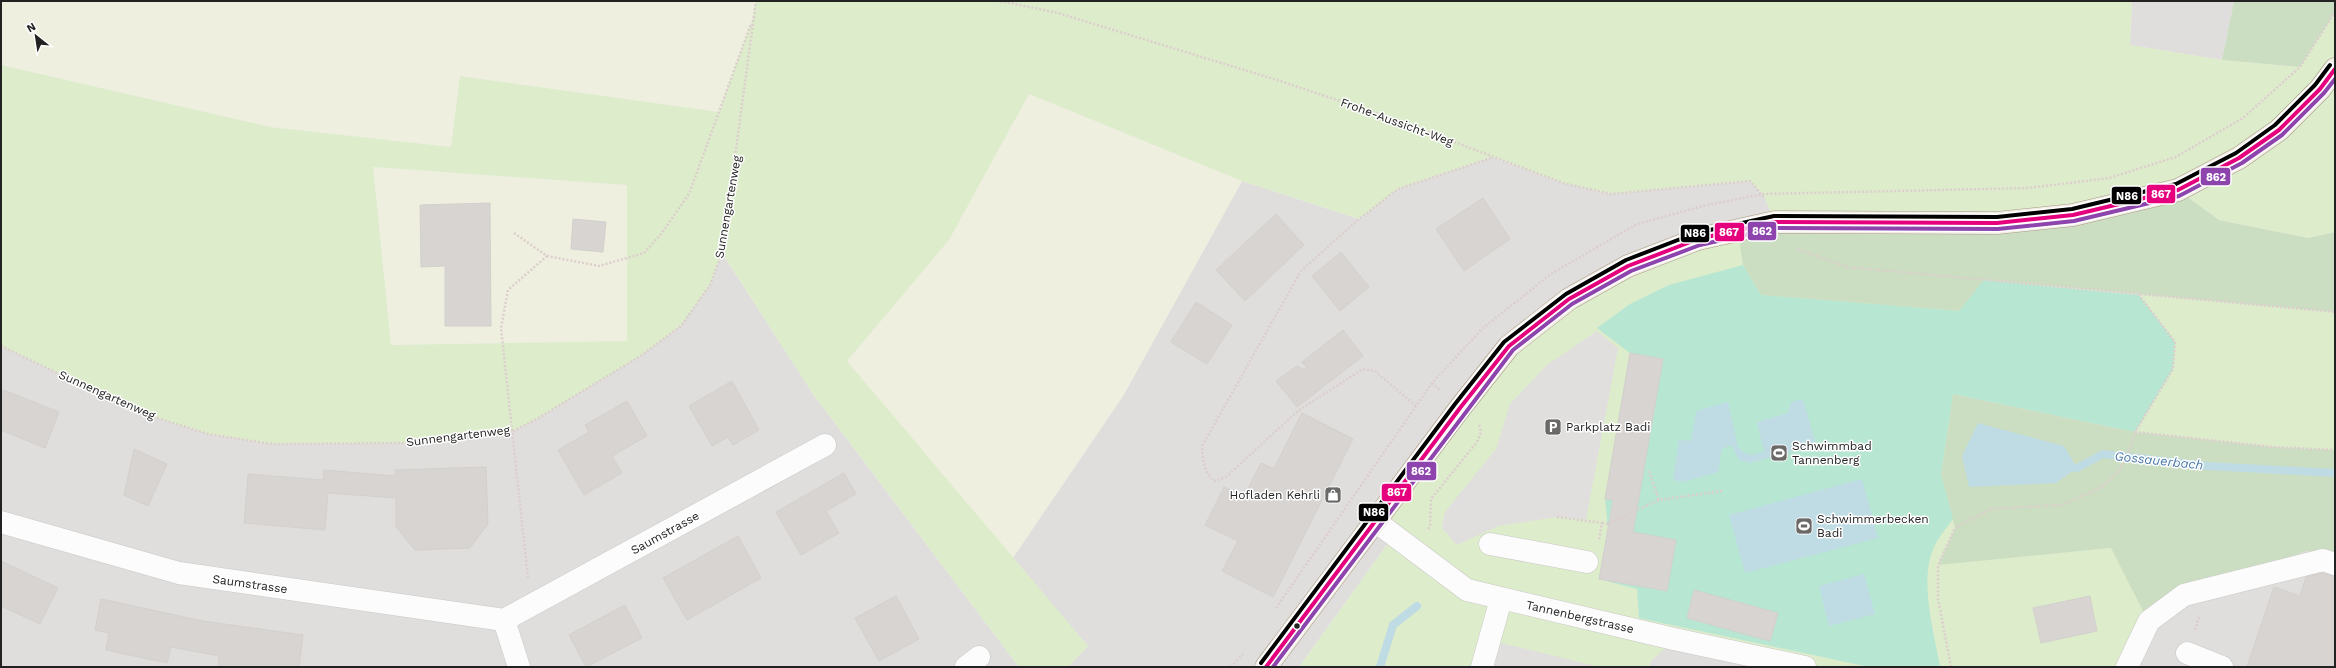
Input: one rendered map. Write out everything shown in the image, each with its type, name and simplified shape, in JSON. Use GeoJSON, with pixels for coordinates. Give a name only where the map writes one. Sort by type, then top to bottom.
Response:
{"type":"FeatureCollection","features":[{"type":"Feature","properties":{"kind":"main road"},"geometry":{"type":"LineString","coordinates":[[1266,667],[1509,346],[1569,298],[1628,266],[1684,244],[1698,239],[1776,222],[1998,222],[2073,215],[2178,190],[2239,158],[2279,130],[2320,89],[2335,69]]}},
{"type":"Feature","properties":{"kind":"street","name":"Saumstrasse"},"geometry":{"type":"LineString","coordinates":[[1,522],[179,573],[504,620],[825,445]]}},
{"type":"Feature","properties":{"kind":"street","name":"Tannenbergstrasse"},"geometry":{"type":"LineString","coordinates":[[1376,521],[1467,590],[1805,667]]}},
{"type":"Feature","properties":{"kind":"street"},"geometry":{"type":"LineString","coordinates":[[1490,544],[1587,562]]}},
{"type":"Feature","properties":{"kind":"street"},"geometry":{"type":"LineString","coordinates":[[2127,667],[2149,621],[2184,594],[2323,560],[2335,564]]}},
{"type":"Feature","properties":{"kind":"street"},"geometry":{"type":"LineString","coordinates":[[1482,667],[1501,598]]}},
{"type":"Feature","properties":{"kind":"street"},"geometry":{"type":"LineString","coordinates":[[504,620],[519,667]]}},
{"type":"Feature","properties":{"kind":"street"},"geometry":{"type":"LineString","coordinates":[[2187,653],[2222,667]]}},
{"type":"Feature","properties":{"kind":"path","name":"Sunnengartenweg"},"geometry":{"type":"LineString","coordinates":[[1,346],[138,412],[208,434],[280,444],[407,443],[510,432],[537,419],[659,342],[681,326],[710,285],[722,253],[739,142],[752,20],[756,1]]}},
{"type":"Feature","properties":{"kind":"path","name":"Frohe-Aussicht-Weg"},"geometry":{"type":"LineString","coordinates":[[1000,1],[1058,13],[1277,80],[1388,117],[1563,183],[1611,194],[1750,181],[1763,194],[1776,222],[1797,249],[1847,267],[2335,312]]}},
{"type":"Feature","properties":{"kind":"path"},"geometry":{"type":"LineString","coordinates":[[1272,613],[1432,383],[1484,328],[1552,274],[1637,224],[1703,206],[1763,194],[2029,188],[2109,178],[2176,157],[2243,118],[2300,67],[2335,12]]}},
{"type":"Feature","properties":{"kind":"path","name":"Sunnengartenweg"},"geometry":{"type":"LineString","coordinates":[[514,233],[547,256],[599,266],[644,253],[661,234],[689,194],[752,20]]}},
{"type":"Feature","properties":{"kind":"path"},"geometry":{"type":"LineString","coordinates":[[1416,406],[1375,371],[1362,370],[1300,410],[1226,477],[1215,482],[1210,478],[1203,465],[1202,446],[1301,271],[1359,219],[1398,189],[1492,157]]}},
{"type":"Feature","properties":{"kind":"path"},"geometry":{"type":"LineString","coordinates":[[531,606],[510,432],[501,328],[508,290],[547,256]]}},
{"type":"Feature","properties":{"kind":"path"},"geometry":{"type":"LineString","coordinates":[[1951,667],[1938,599],[1938,564],[1955,528],[1991,509],[2062,505],[2102,487],[2119,471],[2130,450],[2135,432],[2173,370],[2175,342],[2139,295]]}},
{"type":"Feature","properties":{"kind":"path"},"geometry":{"type":"LineString","coordinates":[[2135,432],[2273,447],[2335,450]]}},
{"type":"Feature","properties":{"kind":"path"},"geometry":{"type":"LineString","coordinates":[[1649,471],[1659,500]]}},
{"type":"Feature","properties":{"kind":"path"},"geometry":{"type":"LineString","coordinates":[[1602,523],[1607,524],[1659,500],[1722,491]]}},
{"type":"Feature","properties":{"kind":"path"},"geometry":{"type":"LineString","coordinates":[[2187,653],[2209,588]]}},
{"type":"Feature","properties":{"kind":"path"},"geometry":{"type":"LineString","coordinates":[[1231,667],[1245,652]]}},
{"type":"Feature","properties":{"kind":"shaded area"},"geometry":{"type":"Polygon","coordinates":[[[2132,1],[2234,1],[2222,60],[2130,45],[2132,1]]]}},
{"type":"Feature","properties":{"kind":"shaded area"},"geometry":{"type":"Polygon","coordinates":[[[1492,157],[1563,183],[1611,194],[1750,181],[1763,194],[1775,222],[1394,535],[1299,667],[1068,667],[1088,646],[1012,559],[1123,396],[1242,181],[1359,219],[1398,189],[1492,157]]]}},
{"type":"Feature","properties":{"kind":"shaded area"},"geometry":{"type":"Polygon","coordinates":[[[722,253],[813,394],[1019,667],[1,667],[1,346],[138,412],[208,434],[272,444],[407,443],[510,432],[537,419],[710,285],[722,253]]]}},
{"type":"Feature","properties":{"kind":"shaded area","name":"Parkplatz Badi"},"geometry":{"type":"Polygon","coordinates":[[[1597,331],[1618,348],[1586,520],[1557,517],[1498,526],[1457,545],[1442,528],[1445,512],[1496,449],[1510,404],[1547,365],[1597,331]]]}},
{"type":"Feature","properties":{"kind":"shaded area"},"geometry":{"type":"Polygon","coordinates":[[[2306,551],[2335,557],[2335,667],[2127,667],[2145,615],[2306,551]]]}},
{"type":"Feature","properties":{"kind":"shaded area"},"geometry":{"type":"Polygon","coordinates":[[[1674,639],[1805,667],[1649,667],[1651,661],[1674,639]]]}},
{"type":"Feature","properties":{"kind":"shaded area"},"geometry":{"type":"Polygon","coordinates":[[[1501,643],[1600,667],[1494,667],[1501,643]]]}},
{"type":"Feature","properties":{"kind":"green space"},"geometry":{"type":"Polygon","coordinates":[[[1,1],[756,1],[752,20],[719,112],[460,76],[451,147],[270,127],[1,65],[1,1]]]}},
{"type":"Feature","properties":{"kind":"green space"},"geometry":{"type":"Polygon","coordinates":[[[756,1],[2132,1],[2130,45],[2222,60],[2300,67],[2335,12],[2335,232],[2308,238],[2219,220],[2178,190],[2073,215],[1775,222],[1763,194],[1750,181],[1611,194],[1563,183],[1492,157],[1398,189],[1359,219],[1242,181],[1029,94],[949,240],[847,361],[1088,646],[1068,667],[1019,667],[813,394],[722,253],[710,285],[681,326],[642,355],[537,419],[511,432],[407,443],[272,444],[208,434],[138,412],[1,346],[1,65],[270,127],[451,147],[460,76],[719,112],[752,20],[756,1]],[[373,167],[391,345],[627,341],[627,185],[373,167]]]}},
{"type":"Feature","properties":{"kind":"green space"},"geometry":{"type":"Polygon","coordinates":[[[2234,1],[2335,1],[2335,12],[2300,67],[2222,60],[2234,1]]]}},
{"type":"Feature","properties":{"kind":"green space"},"geometry":{"type":"Polygon","coordinates":[[[1029,94],[1242,181],[1123,396],[1012,559],[847,361],[949,240],[1029,94]]]}},
{"type":"Feature","properties":{"kind":"green space"},"geometry":{"type":"Polygon","coordinates":[[[373,167],[627,185],[627,341],[391,345],[373,167]]]}},
{"type":"Feature","properties":{"kind":"green space"},"geometry":{"type":"Polygon","coordinates":[[[2178,190],[2219,220],[2308,238],[2335,232],[2335,312],[1985,280],[1959,311],[1761,295],[1743,265],[1738,231],[1997,223],[2178,190]]]}},
{"type":"Feature","properties":{"kind":"green space"},"geometry":{"type":"Polygon","coordinates":[[[1738,231],[1984,280],[2335,312],[2335,450],[2273,447],[2135,432],[1954,394],[1941,474],[1955,528],[1938,564],[2112,548],[2145,615],[2127,667],[1805,667],[1675,639],[1651,661],[1649,667],[1299,667],[1394,535],[1375,521],[1460,408],[1569,299],[1738,231]]]}},
{"type":"Feature","properties":{"kind":"green space","name":"Schwimmbad Tannenberg"},"geometry":{"type":"Polygon","coordinates":[[[1743,265],[1761,295],[1959,311],[1984,280],[2139,295],[2175,342],[2173,369],[2135,432],[1953,394],[1941,474],[1953,519],[1935,545],[1930,558],[1928,573],[1931,622],[1940,667],[1869,667],[1639,618],[1637,589],[1599,579],[1608,528],[1605,499],[1630,353],[1597,328],[1630,304],[1669,285],[1743,265]]]}},
{"type":"Feature","properties":{"kind":"green space"},"geometry":{"type":"Polygon","coordinates":[[[1953,394],[2135,432],[2273,447],[2335,450],[2335,557],[2306,551],[2145,615],[2111,548],[1938,565],[1955,528],[1941,474],[1953,394]]]}},
{"type":"Feature","properties":{"kind":"water"},"geometry":{"type":"Polygon","coordinates":[[[1803,399],[1816,445],[1750,463],[1739,460],[1731,445],[1722,449],[1718,472],[1683,482],[1673,480],[1679,440],[1691,441],[1696,411],[1728,402],[1738,447],[1744,453],[1752,455],[1764,452],[1757,422],[1788,413],[1791,402],[1803,399]]]}},
{"type":"Feature","properties":{"kind":"water"},"geometry":{"type":"Polygon","coordinates":[[[1978,423],[2064,446],[2077,468],[2056,483],[1969,487],[1962,456],[1978,423]]]}},
{"type":"Feature","properties":{"kind":"water","name":"Schwimmerbecken Badi"},"geometry":{"type":"Polygon","coordinates":[[[1862,479],[1878,538],[1745,573],[1729,515],[1862,479]]]}},
{"type":"Feature","properties":{"kind":"water"},"geometry":{"type":"Polygon","coordinates":[[[1864,574],[1875,614],[1829,626],[1819,586],[1864,574]]]}},
{"type":"Feature","properties":{"kind":"building"},"geometry":{"type":"Polygon","coordinates":[[[1483,198],[1510,239],[1464,271],[1436,229],[1483,198]]]}},
{"type":"Feature","properties":{"kind":"building"},"geometry":{"type":"Polygon","coordinates":[[[490,203],[491,326],[445,326],[445,266],[421,267],[420,205],[490,203]]]}},
{"type":"Feature","properties":{"kind":"building"},"geometry":{"type":"Polygon","coordinates":[[[1276,214],[1304,245],[1245,301],[1216,270],[1276,214]]]}},
{"type":"Feature","properties":{"kind":"building"},"geometry":{"type":"Polygon","coordinates":[[[573,219],[606,222],[603,252],[571,249],[573,219]]]}},
{"type":"Feature","properties":{"kind":"building"},"geometry":{"type":"Polygon","coordinates":[[[1341,252],[1369,287],[1340,311],[1312,276],[1341,252]]]}},
{"type":"Feature","properties":{"kind":"building"},"geometry":{"type":"Polygon","coordinates":[[[1196,302],[1232,325],[1207,364],[1171,342],[1196,302]]]}},
{"type":"Feature","properties":{"kind":"building"},"geometry":{"type":"Polygon","coordinates":[[[1343,330],[1363,356],[1297,407],[1276,381],[1297,366],[1305,370],[1307,368],[1302,362],[1343,330]]]}},
{"type":"Feature","properties":{"kind":"building"},"geometry":{"type":"Polygon","coordinates":[[[1630,353],[1663,359],[1633,532],[1676,540],[1667,591],[1599,579],[1613,500],[1605,499],[1630,353]]]}},
{"type":"Feature","properties":{"kind":"building"},"geometry":{"type":"Polygon","coordinates":[[[732,381],[759,430],[733,445],[728,437],[712,446],[689,406],[732,381]]]}},
{"type":"Feature","properties":{"kind":"building"},"geometry":{"type":"Polygon","coordinates":[[[1,389],[59,412],[45,448],[1,430],[1,389]]]}},
{"type":"Feature","properties":{"kind":"building"},"geometry":{"type":"Polygon","coordinates":[[[627,401],[647,436],[612,456],[622,473],[584,495],[558,450],[589,432],[585,425],[627,401]]]}},
{"type":"Feature","properties":{"kind":"building"},"geometry":{"type":"Polygon","coordinates":[[[1302,413],[1353,439],[1273,597],[1222,571],[1238,541],[1205,525],[1224,487],[1244,497],[1261,463],[1274,469],[1302,413]]]}},
{"type":"Feature","properties":{"kind":"building"},"geometry":{"type":"Polygon","coordinates":[[[134,449],[167,464],[148,506],[124,495],[134,449]]]}},
{"type":"Feature","properties":{"kind":"building"},"geometry":{"type":"Polygon","coordinates":[[[486,467],[488,524],[470,548],[415,550],[396,527],[396,498],[328,493],[325,530],[244,523],[248,474],[323,480],[324,470],[395,476],[395,470],[486,467]]]}},
{"type":"Feature","properties":{"kind":"building"},"geometry":{"type":"Polygon","coordinates":[[[844,473],[856,494],[826,511],[839,533],[801,555],[776,512],[844,473]]]}},
{"type":"Feature","properties":{"kind":"building"},"geometry":{"type":"Polygon","coordinates":[[[738,536],[761,578],[687,620],[663,578],[738,536]]]}},
{"type":"Feature","properties":{"kind":"building"},"geometry":{"type":"Polygon","coordinates":[[[1,561],[58,588],[40,624],[1,606],[1,561]]]}},
{"type":"Feature","properties":{"kind":"building"},"geometry":{"type":"Polygon","coordinates":[[[2323,573],[2335,577],[2335,667],[2247,667],[2274,587],[2300,596],[2306,577],[2323,573]]]}},
{"type":"Feature","properties":{"kind":"building"},"geometry":{"type":"Polygon","coordinates":[[[1694,590],[1778,613],[1770,641],[1687,618],[1694,590]]]}},
{"type":"Feature","properties":{"kind":"building"},"geometry":{"type":"Polygon","coordinates":[[[896,596],[919,639],[879,661],[855,618],[896,596]]]}},
{"type":"Feature","properties":{"kind":"building"},"geometry":{"type":"Polygon","coordinates":[[[2090,596],[2097,631],[2041,643],[2033,608],[2090,596]]]}},
{"type":"Feature","properties":{"kind":"building"},"geometry":{"type":"Polygon","coordinates":[[[101,599],[203,621],[303,635],[299,667],[218,667],[219,656],[171,647],[167,663],[106,650],[109,633],[95,630],[101,599]]]}},
{"type":"Feature","properties":{"kind":"building"},"geometry":{"type":"Polygon","coordinates":[[[625,605],[642,638],[586,667],[569,635],[625,605]]]}},
{"type":"Feature","properties":{"kind":"waterway","name":"Gossauerbach"},"geometry":{"type":"LineString","coordinates":[[2066,467],[2077,468],[2103,454],[2208,466],[2335,473]]}},
{"type":"Feature","properties":{"kind":"waterway","name":"Gossauerbach"},"geometry":{"type":"LineString","coordinates":[[1380,667],[1393,625],[1417,606]]}},
{"type":"Feature","properties":{"kind":"transit line","name":"N86"},"geometry":{"type":"LineString","coordinates":[[1261,663],[1455,404],[1504,342],[1566,294],[1626,260],[1696,233],[1774,216],[1997,217],[2072,209],[2176,184],[2236,153],[2275,125],[2315,85],[2330,65]]}},
{"type":"Feature","properties":{"kind":"transit line","name":"867"},"geometry":{"type":"LineString","coordinates":[[1266,667],[1460,408],[1509,346],[1569,299],[1628,266],[1698,239],[1775,222],[1997,223],[2073,215],[2178,190],[2239,158],[2279,130],[2320,89],[2335,69]]}},
{"type":"Feature","properties":{"kind":"transit line","name":"862"},"geometry":{"type":"LineString","coordinates":[[1273,667],[1513,350],[1572,304],[1631,271],[1700,245],[1776,228],[1998,229],[2074,221],[2179,196],[2242,163],[2282,135],[2324,93],[2335,79]]}},
{"type":"Feature","properties":{"kind":"place","name":"Parkplatz Badi"},"geometry":{"type":"Point","coordinates":[1553,427]}},
{"type":"Feature","properties":{"kind":"place","name":"Schwimmbad Tannenberg"},"geometry":{"type":"Point","coordinates":[1779,453]}},
{"type":"Feature","properties":{"kind":"place","name":"Hofladen Kehrli"},"geometry":{"type":"Point","coordinates":[1333,495]}},
{"type":"Feature","properties":{"kind":"place","name":"Schwimmerbecken Badi"},"geometry":{"type":"Point","coordinates":[1804,526]}}]}
